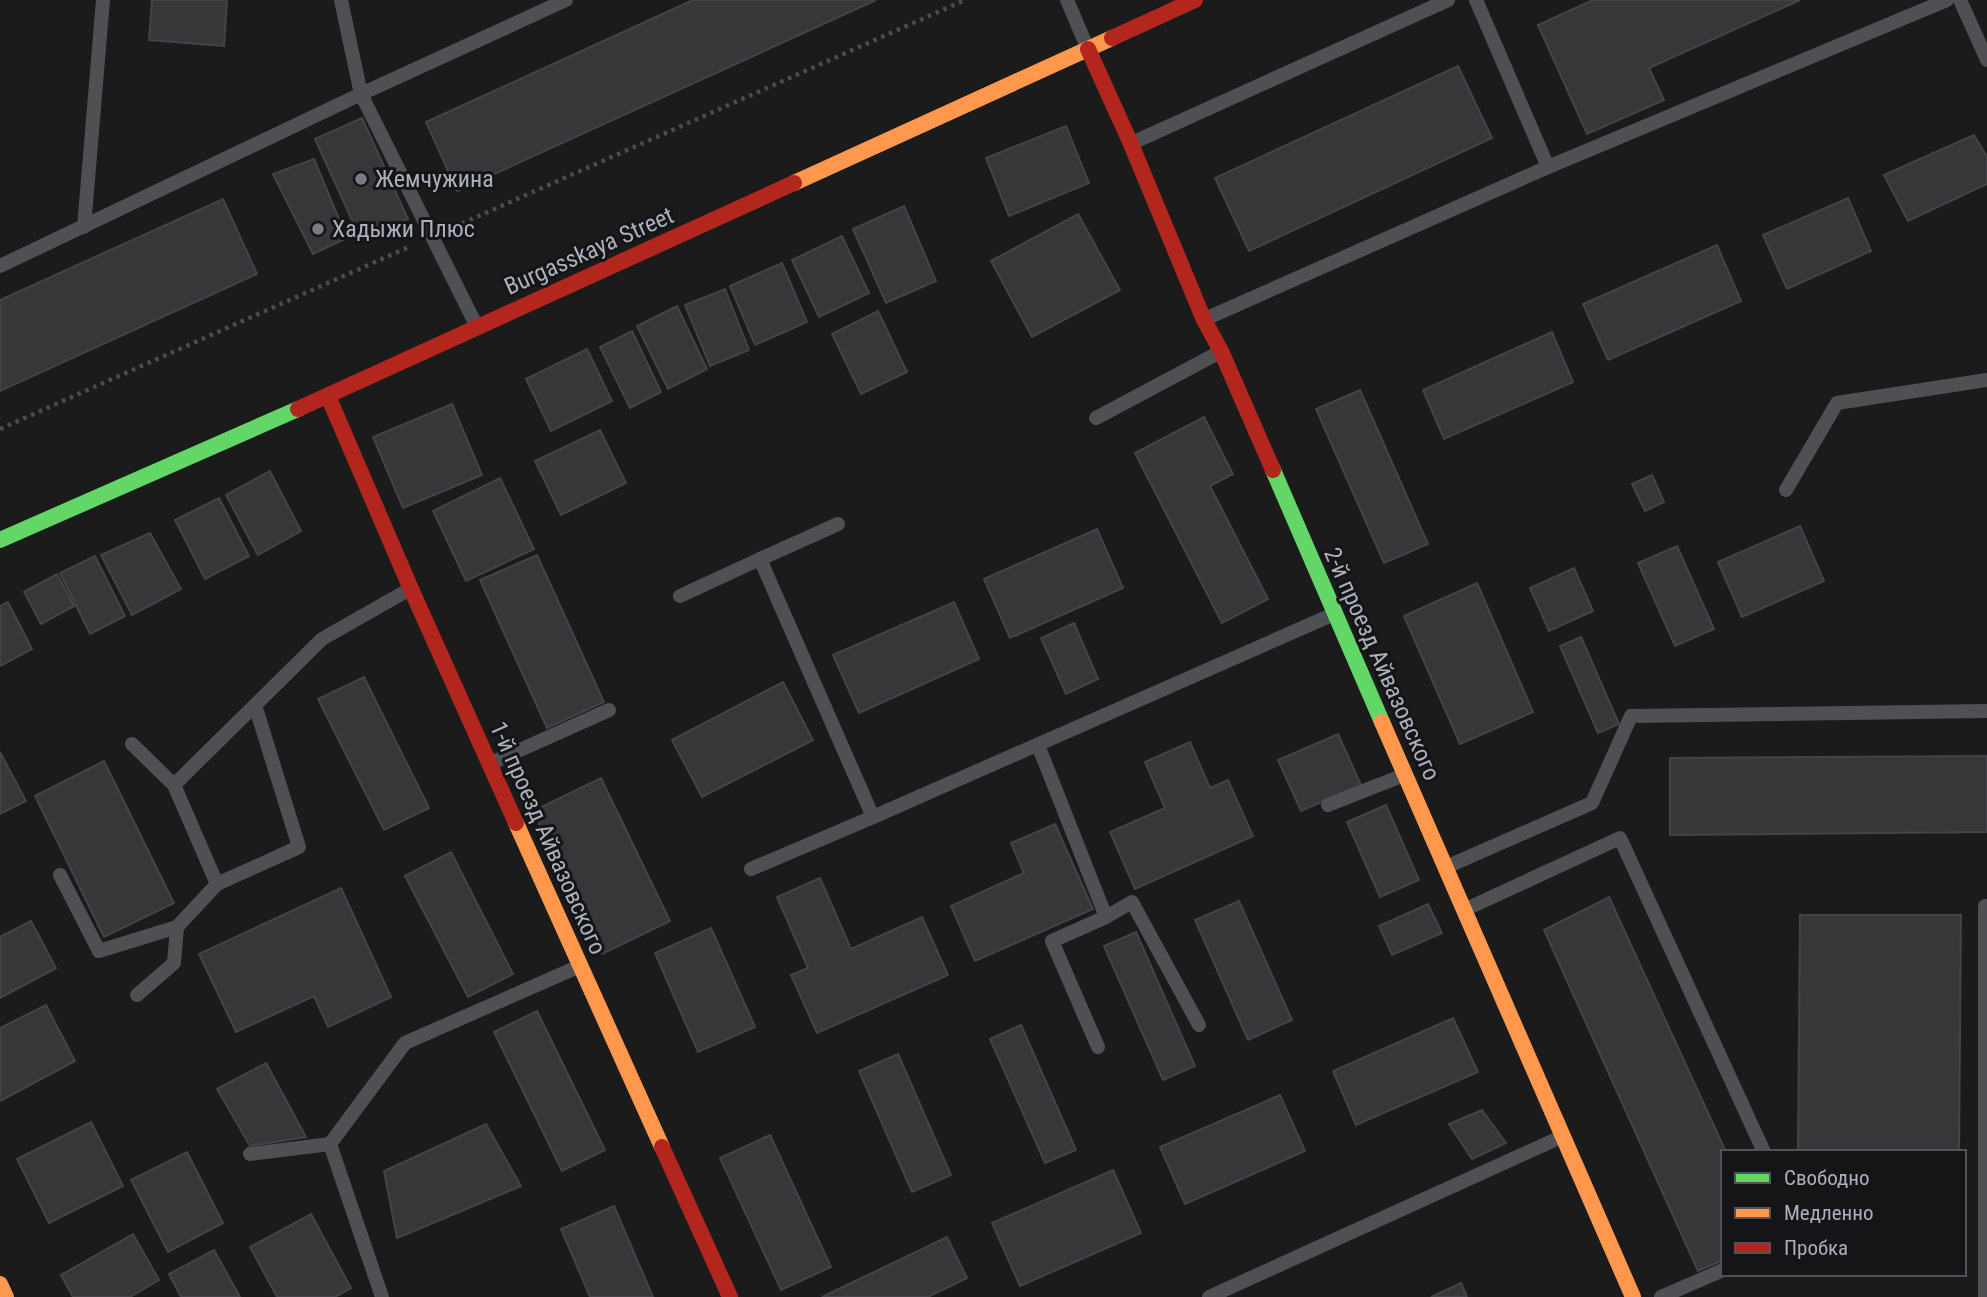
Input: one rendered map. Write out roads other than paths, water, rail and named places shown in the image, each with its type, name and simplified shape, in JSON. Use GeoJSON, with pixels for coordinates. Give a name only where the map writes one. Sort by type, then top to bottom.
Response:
{"type":"FeatureCollection","features":[{"type":"Feature","properties":{"kind":"street","name":"Burgasskaya Street"},"geometry":{"type":"LineString","coordinates":[[0,540],[328,396],[1195,0]]}},
{"type":"Feature","properties":{"kind":"street","name":"2-й проезд Айвазовского"},"geometry":{"type":"LineString","coordinates":[[1088,49],[1131,144],[1204,320],[1221,351],[1633,1297]]}},
{"type":"Feature","properties":{"kind":"street","name":"1-й проезд Айвазовского"},"geometry":{"type":"LineString","coordinates":[[328,396],[411,589],[730,1297]]}},
{"type":"Feature","properties":{"kind":"street"},"geometry":{"type":"LineString","coordinates":[[0,1284],[6,1297]]}},
{"type":"Feature","properties":{"kind":"lane"},"geometry":{"type":"LineString","coordinates":[[84,227],[103,0]]}},
{"type":"Feature","properties":{"kind":"lane"},"geometry":{"type":"LineString","coordinates":[[341,0],[362,94],[477,326]]}},
{"type":"Feature","properties":{"kind":"lane"},"geometry":{"type":"LineString","coordinates":[[0,266],[566,0]]}},
{"type":"Feature","properties":{"kind":"lane"},"geometry":{"type":"LineString","coordinates":[[1067,0],[1088,49]]}},
{"type":"Feature","properties":{"kind":"lane"},"geometry":{"type":"LineString","coordinates":[[1131,144],[1448,0]]}},
{"type":"Feature","properties":{"kind":"lane"},"geometry":{"type":"LineString","coordinates":[[1476,0],[1548,167]]}},
{"type":"Feature","properties":{"kind":"lane"},"geometry":{"type":"LineString","coordinates":[[1204,320],[1548,167],[1947,0]]}},
{"type":"Feature","properties":{"kind":"lane"},"geometry":{"type":"LineString","coordinates":[[1961,0],[1987,61]]}},
{"type":"Feature","properties":{"kind":"lane"},"geometry":{"type":"LineString","coordinates":[[1096,418],[1221,351]]}},
{"type":"Feature","properties":{"kind":"lane"},"geometry":{"type":"LineString","coordinates":[[1786,490],[1837,403],[1987,380]]}},
{"type":"Feature","properties":{"kind":"lane"},"geometry":{"type":"LineString","coordinates":[[680,596],[838,524]]}},
{"type":"Feature","properties":{"kind":"lane"},"geometry":{"type":"LineString","coordinates":[[760,559],[873,817]]}},
{"type":"Feature","properties":{"kind":"lane"},"geometry":{"type":"LineString","coordinates":[[174,785],[321,639],[411,589]]}},
{"type":"Feature","properties":{"kind":"lane"},"geometry":{"type":"LineString","coordinates":[[751,869],[1335,613]]}},
{"type":"Feature","properties":{"kind":"lane"},"geometry":{"type":"LineString","coordinates":[[60,874],[99,951],[177,927],[217,884],[299,847],[255,705]]}},
{"type":"Feature","properties":{"kind":"lane"},"geometry":{"type":"LineString","coordinates":[[490,764],[609,710]]}},
{"type":"Feature","properties":{"kind":"lane"},"geometry":{"type":"LineString","coordinates":[[1446,867],[1592,803],[1631,716],[1987,711]]}},
{"type":"Feature","properties":{"kind":"lane"},"geometry":{"type":"LineString","coordinates":[[132,744],[174,785],[217,884]]}},
{"type":"Feature","properties":{"kind":"lane"},"geometry":{"type":"LineString","coordinates":[[1038,745],[1106,917]]}},
{"type":"Feature","properties":{"kind":"lane"},"geometry":{"type":"LineString","coordinates":[[1328,805],[1405,775]]}},
{"type":"Feature","properties":{"kind":"lane"},"geometry":{"type":"LineString","coordinates":[[1464,910],[1620,838],[1762,1150]]}},
{"type":"Feature","properties":{"kind":"lane"},"geometry":{"type":"LineString","coordinates":[[1098,1047],[1052,940],[1106,917],[1132,902],[1199,1025]]}},
{"type":"Feature","properties":{"kind":"lane"},"geometry":{"type":"LineString","coordinates":[[1985,1297],[1984,906],[1987,905]]}},
{"type":"Feature","properties":{"kind":"lane"},"geometry":{"type":"LineString","coordinates":[[137,995],[174,963],[177,927]]}},
{"type":"Feature","properties":{"kind":"lane"},"geometry":{"type":"LineString","coordinates":[[250,1154],[330,1144],[405,1043],[581,965]]}},
{"type":"Feature","properties":{"kind":"lane"},"geometry":{"type":"LineString","coordinates":[[1209,1297],[1563,1136]]}},
{"type":"Feature","properties":{"kind":"lane"},"geometry":{"type":"LineString","coordinates":[[330,1144],[382,1297]]}},
{"type":"Feature","properties":{"kind":"lane"},"geometry":{"type":"LineString","coordinates":[[1661,1297],[1721,1271]]}},
{"type":"Feature","properties":{"kind":"place","name":"Жемчужина"},"geometry":{"type":"Point","coordinates":[361,179]}},
{"type":"Feature","properties":{"kind":"place","name":"Хадыжи Плюс"},"geometry":{"type":"Point","coordinates":[318,229]}}]}
